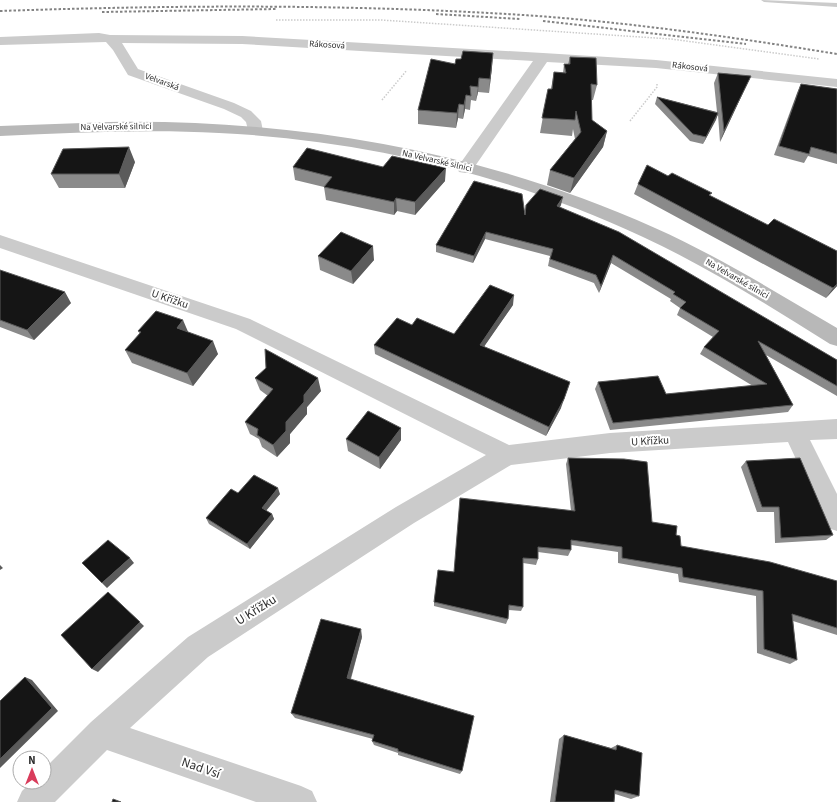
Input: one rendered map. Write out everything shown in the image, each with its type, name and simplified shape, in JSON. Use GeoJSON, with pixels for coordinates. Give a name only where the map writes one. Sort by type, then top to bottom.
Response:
{"type":"FeatureCollection","features":[{"type":"Feature","properties":{"kind":"main road","name":"Na Velvarské silnici"},"geometry":{"type":"LineString","coordinates":[[0,131],[141,126],[255,131],[311,137],[383,149],[465,168],[540,189],[646,231],[706,260],[837,338]]}},
{"type":"Feature","properties":{"kind":"street"},"geometry":{"type":"LineString","coordinates":[[0,41],[100,37],[110,39]]}},
{"type":"Feature","properties":{"kind":"street","name":"Rákosová"},"geometry":{"type":"LineString","coordinates":[[110,39],[242,40],[544,57],[656,64],[837,83]]}},
{"type":"Feature","properties":{"kind":"street","name":"Velvarská"},"geometry":{"type":"LineString","coordinates":[[110,39],[119,48],[134,72],[229,106],[246,114],[253,121],[255,131]]}},
{"type":"Feature","properties":{"kind":"street"},"geometry":{"type":"LineString","coordinates":[[465,168],[544,57]]}},
{"type":"Feature","properties":{"kind":"street","name":"U Křížku"},"geometry":{"type":"LineString","coordinates":[[0,241],[243,324],[507,455]]}},
{"type":"Feature","properties":{"kind":"street","name":"U Křížku"},"geometry":{"type":"LineString","coordinates":[[33,802],[102,733],[198,647],[406,515],[507,455],[610,443],[837,429]]}},
{"type":"Feature","properties":{"kind":"street"},"geometry":{"type":"LineString","coordinates":[[795,432],[837,520]]}},
{"type":"Feature","properties":{"kind":"street","name":"Nad Vsí"},"geometry":{"type":"LineString","coordinates":[[102,733],[300,802]]}},
{"type":"Feature","properties":{"kind":"lane"},"geometry":{"type":"LineString","coordinates":[[764,0],[837,5]]}},
{"type":"Feature","properties":{"kind":"path"},"geometry":{"type":"LineString","coordinates":[[382,100],[424,50]]}},
{"type":"Feature","properties":{"kind":"path"},"geometry":{"type":"LineString","coordinates":[[630,121],[657,87],[656,64]]}},
{"type":"Feature","properties":{"kind":"building"},"geometry":{"type":"Polygon","coordinates":[[[463,51],[493,53],[490,79],[479,78],[478,87],[470,86],[471,96],[466,95],[464,105],[459,104],[457,113],[418,110],[431,59],[455,64],[456,59],[461,59],[463,51]]]}},
{"type":"Feature","properties":{"kind":"building"},"geometry":{"type":"Polygon","coordinates":[[[570,57],[596,58],[597,85],[591,84],[592,120],[607,131],[574,178],[550,170],[581,132],[576,111],[575,120],[542,118],[548,89],[552,89],[554,72],[566,73],[564,64],[570,64],[570,57]]]}},
{"type":"Feature","properties":{"kind":"building"},"geometry":{"type":"Polygon","coordinates":[[[718,73],[751,76],[724,131],[718,73]]]}},
{"type":"Feature","properties":{"kind":"building"},"geometry":{"type":"Polygon","coordinates":[[[801,84],[837,89],[837,154],[811,147],[809,154],[779,146],[801,84]]]}},
{"type":"Feature","properties":{"kind":"building"},"geometry":{"type":"Polygon","coordinates":[[[657,97],[718,113],[706,137],[693,134],[657,97]]]}},
{"type":"Feature","properties":{"kind":"building"},"geometry":{"type":"Polygon","coordinates":[[[129,147],[119,174],[51,174],[63,149],[129,147]]]}},
{"type":"Feature","properties":{"kind":"building"},"geometry":{"type":"Polygon","coordinates":[[[307,148],[383,167],[392,156],[446,168],[415,202],[396,198],[394,202],[324,187],[332,177],[293,167],[307,148]]]}},
{"type":"Feature","properties":{"kind":"building"},"geometry":{"type":"Polygon","coordinates":[[[647,165],[668,176],[672,173],[712,193],[709,195],[768,225],[774,219],[837,251],[837,284],[833,288],[638,184],[647,165]]]}},
{"type":"Feature","properties":{"kind":"building"},"geometry":{"type":"Polygon","coordinates":[[[474,181],[522,194],[525,215],[526,205],[540,189],[563,197],[557,206],[619,232],[837,360],[837,386],[758,341],[793,405],[613,423],[598,382],[658,376],[666,394],[767,384],[704,347],[719,331],[680,308],[686,302],[673,294],[675,292],[613,255],[601,286],[596,275],[550,259],[553,249],[486,232],[474,256],[436,245],[474,181]]]}},
{"type":"Feature","properties":{"kind":"building"},"geometry":{"type":"Polygon","coordinates":[[[341,232],[373,246],[351,271],[318,256],[341,232]]]}},
{"type":"Feature","properties":{"kind":"building"},"geometry":{"type":"Polygon","coordinates":[[[0,270],[65,292],[27,330],[0,320],[0,270]]]}},
{"type":"Feature","properties":{"kind":"building"},"geometry":{"type":"Polygon","coordinates":[[[490,285],[514,295],[480,345],[570,382],[564,399],[549,427],[374,345],[397,318],[412,325],[417,318],[454,334],[490,285]]]}},
{"type":"Feature","properties":{"kind":"building"},"geometry":{"type":"Polygon","coordinates":[[[156,311],[183,320],[177,328],[213,341],[187,373],[125,350],[141,332],[138,331],[156,311]]]}},
{"type":"Feature","properties":{"kind":"building"},"geometry":{"type":"Polygon","coordinates":[[[265,349],[318,378],[304,395],[304,402],[286,422],[286,431],[273,445],[257,435],[258,429],[245,422],[273,389],[255,378],[266,368],[265,349]]]}},
{"type":"Feature","properties":{"kind":"building"},"geometry":{"type":"Polygon","coordinates":[[[368,411],[401,428],[379,457],[346,439],[368,411]]]}},
{"type":"Feature","properties":{"kind":"building"},"geometry":{"type":"Polygon","coordinates":[[[568,458],[624,459],[647,462],[652,522],[677,526],[676,535],[680,536],[681,546],[770,562],[837,581],[837,628],[792,614],[797,660],[764,649],[763,591],[683,577],[682,568],[622,558],[622,547],[571,540],[571,550],[538,547],[538,559],[523,558],[523,607],[509,605],[508,619],[434,602],[438,570],[454,572],[460,498],[575,511],[568,458]]]}},
{"type":"Feature","properties":{"kind":"building"},"geometry":{"type":"Polygon","coordinates":[[[800,458],[833,535],[781,538],[779,507],[762,507],[746,461],[800,458]]]}},
{"type":"Feature","properties":{"kind":"building"},"geometry":{"type":"Polygon","coordinates":[[[254,475],[278,488],[262,508],[272,514],[247,544],[206,518],[231,489],[238,493],[254,475]]]}},
{"type":"Feature","properties":{"kind":"building"},"geometry":{"type":"Polygon","coordinates":[[[108,540],[130,558],[102,583],[82,563],[108,540]]]}},
{"type":"Feature","properties":{"kind":"building"},"geometry":{"type":"Polygon","coordinates":[[[108,592],[140,622],[92,669],[61,635],[108,592]]]}},
{"type":"Feature","properties":{"kind":"building"},"geometry":{"type":"Polygon","coordinates":[[[321,619],[361,629],[347,678],[474,716],[462,771],[398,751],[398,749],[372,741],[374,735],[291,713],[321,619]]]}},
{"type":"Feature","properties":{"kind":"building"},"geometry":{"type":"Polygon","coordinates":[[[25,677],[52,708],[0,759],[0,701],[25,677]]]}},
{"type":"Feature","properties":{"kind":"building"},"geometry":{"type":"Polygon","coordinates":[[[564,735],[616,750],[617,745],[642,753],[639,796],[615,790],[614,802],[555,802],[564,735]]]}},
{"type":"Feature","properties":{"kind":"building"},"geometry":{"type":"Polygon","coordinates":[[[113,799],[121,802],[112,802],[113,799]]]}},
{"type":"Feature","properties":{"kind":"railway"},"geometry":{"type":"LineString","coordinates":[[0,11],[197,7],[327,7],[458,11],[562,18],[641,26],[720,36],[837,54]]}},
{"type":"Feature","properties":{"kind":"railway"},"geometry":{"type":"LineString","coordinates":[[102,12],[276,9]]}},
{"type":"Feature","properties":{"kind":"railway"},"geometry":{"type":"LineString","coordinates":[[436,14],[520,19]]}},
{"type":"Feature","properties":{"kind":"railway"},"geometry":{"type":"LineString","coordinates":[[543,21],[746,44]]}}]}
